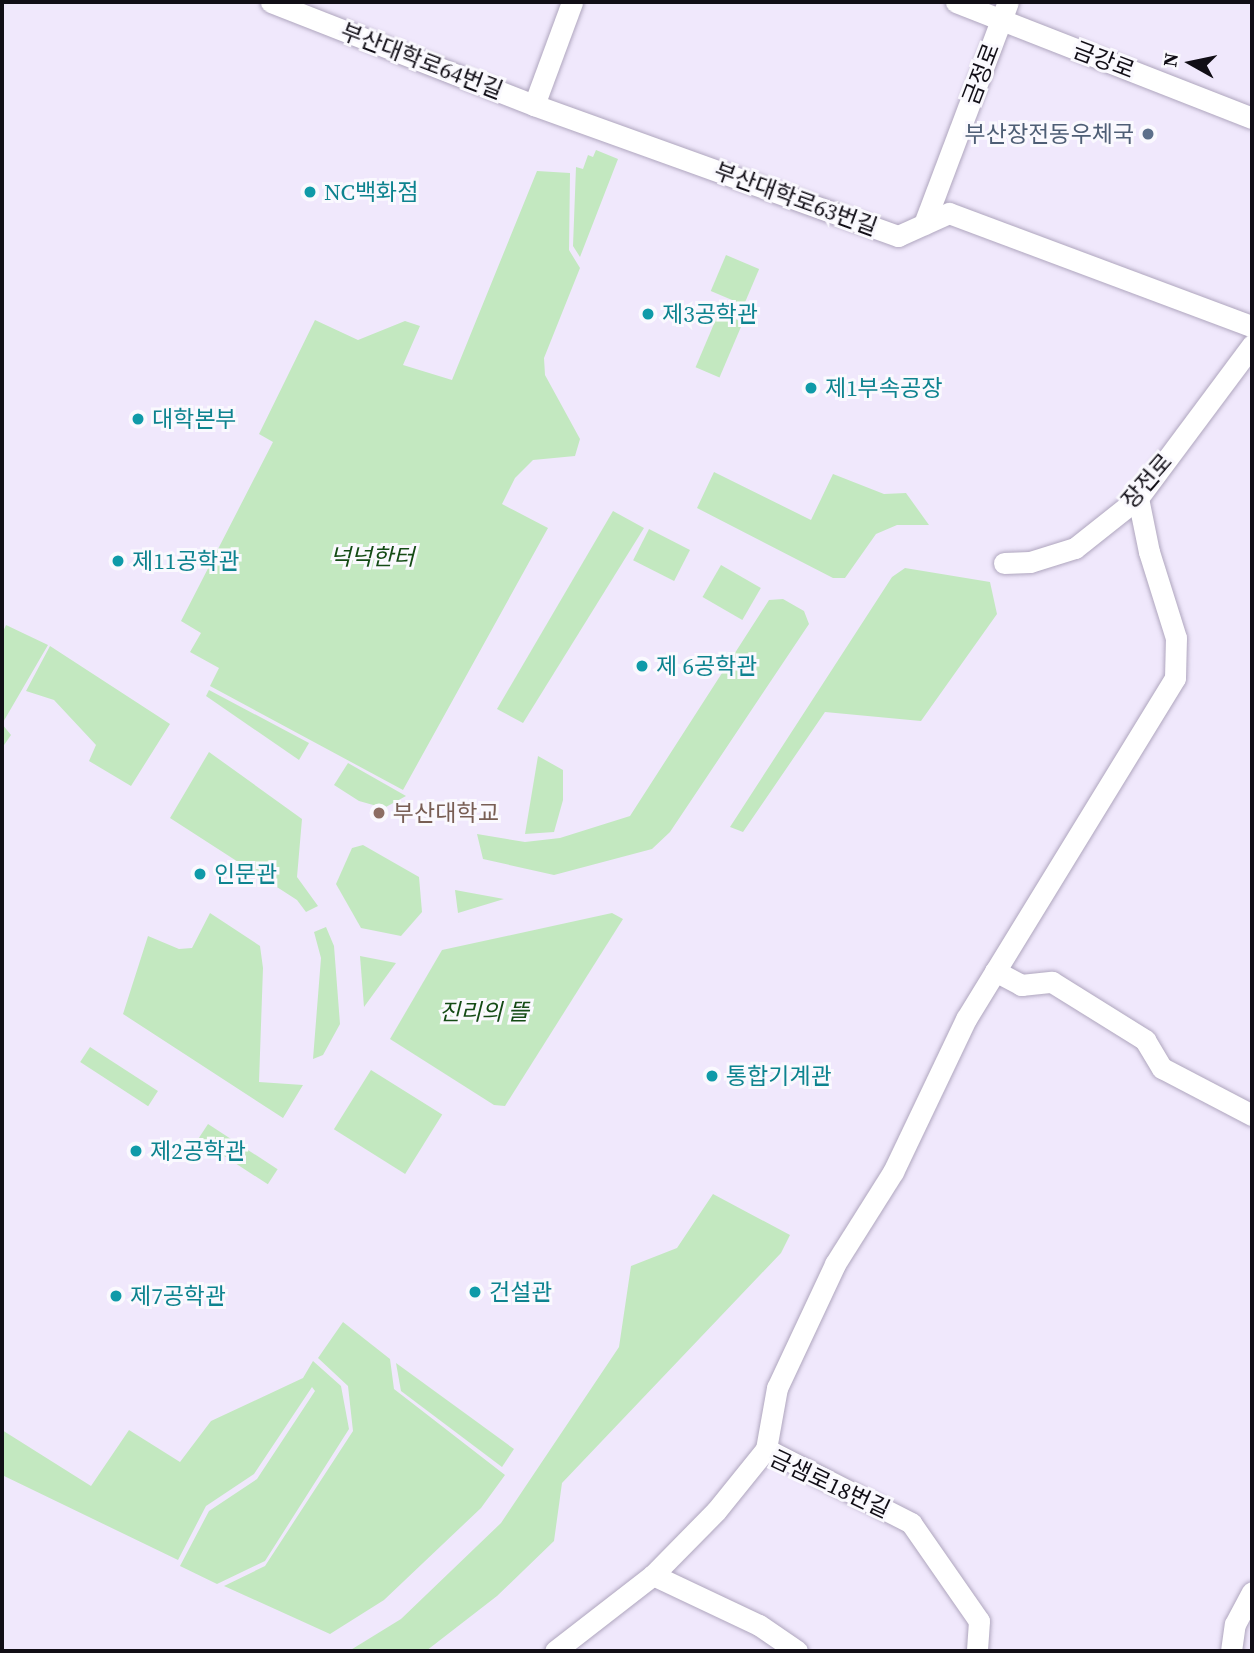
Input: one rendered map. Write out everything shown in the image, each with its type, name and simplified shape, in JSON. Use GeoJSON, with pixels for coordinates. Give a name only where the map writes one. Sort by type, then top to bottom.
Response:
{"type":"FeatureCollection","features":[{"type":"Feature","properties":{"kind":"street","name":"부산대학로64번길"},"geometry":{"type":"LineString","coordinates":[[271,2],[534,104]]}},
{"type":"Feature","properties":{"kind":"street"},"geometry":{"type":"LineString","coordinates":[[534,104],[572,2]]}},
{"type":"Feature","properties":{"kind":"street","name":"금강로"},"geometry":{"type":"LineString","coordinates":[[956,2],[1005,11],[1252,117]]}},
{"type":"Feature","properties":{"kind":"street","name":"금정로"},"geometry":{"type":"LineString","coordinates":[[924,224],[1005,11]]}},
{"type":"Feature","properties":{"kind":"street","name":"부산대학로63번길"},"geometry":{"type":"LineString","coordinates":[[534,104],[898,236],[949,213],[1252,326]]}},
{"type":"Feature","properties":{"kind":"street","name":"장전로"},"geometry":{"type":"LineString","coordinates":[[1004,564],[1030,562],[1075,548],[1138,498],[1252,345]]}},
{"type":"Feature","properties":{"kind":"street"},"geometry":{"type":"LineString","coordinates":[[766,1449],[777,1388],[806,1321],[893,1172],[966,1019],[1175,678],[1176,638],[1149,552],[1138,498]]}},
{"type":"Feature","properties":{"kind":"street"},"geometry":{"type":"LineString","coordinates":[[995,971],[1021,985],[1052,982],[1145,1040],[1162,1068],[1252,1115]]}},
{"type":"Feature","properties":{"kind":"street","name":"금샘로18번길"},"geometry":{"type":"LineString","coordinates":[[555,1651],[653,1575],[716,1511],[766,1449],[911,1523],[979,1621],[977,1651]]}},
{"type":"Feature","properties":{"kind":"street"},"geometry":{"type":"LineString","coordinates":[[653,1575],[759,1625],[797,1651]]}},
{"type":"Feature","properties":{"kind":"street"},"geometry":{"type":"LineString","coordinates":[[1231,1651],[1236,1624],[1252,1592]]}},
{"type":"Feature","properties":{"kind":"green space"},"geometry":{"type":"Polygon","coordinates":[[[596,150],[618,159],[580,257],[573,246],[576,167],[583,169],[588,155],[593,157],[596,150]]]}},
{"type":"Feature","properties":{"kind":"green space","name":"넉넉한터"},"geometry":{"type":"Polygon","coordinates":[[[537,171],[570,173],[569,250],[580,268],[544,358],[545,375],[580,439],[575,456],[533,460],[515,478],[502,504],[548,528],[403,790],[210,686],[219,668],[190,652],[201,633],[181,621],[273,442],[259,434],[315,320],[358,340],[405,321],[420,326],[403,365],[452,380],[537,171]]]}},
{"type":"Feature","properties":{"kind":"green space"},"geometry":{"type":"Polygon","coordinates":[[[726,255],[759,269],[744,305],[711,291],[726,255]]]}},
{"type":"Feature","properties":{"kind":"green space"},"geometry":{"type":"Polygon","coordinates":[[[719,312],[743,322],[719,377],[696,367],[719,312]]]}},
{"type":"Feature","properties":{"kind":"green space"},"geometry":{"type":"Polygon","coordinates":[[[714,472],[811,520],[833,474],[884,494],[906,493],[929,525],[897,525],[876,534],[845,578],[833,578],[697,508],[714,472]]]}},
{"type":"Feature","properties":{"kind":"green space"},"geometry":{"type":"Polygon","coordinates":[[[613,511],[644,528],[523,723],[497,709],[613,511]]]}},
{"type":"Feature","properties":{"kind":"green space"},"geometry":{"type":"Polygon","coordinates":[[[649,529],[690,550],[674,581],[633,560],[649,529]]]}},
{"type":"Feature","properties":{"kind":"green space"},"geometry":{"type":"Polygon","coordinates":[[[721,565],[761,588],[742,620],[702,597],[721,565]]]}},
{"type":"Feature","properties":{"kind":"green space"},"geometry":{"type":"Polygon","coordinates":[[[905,568],[990,582],[997,614],[921,721],[825,712],[743,832],[730,827],[892,577],[905,568]]]}},
{"type":"Feature","properties":{"kind":"green space"},"geometry":{"type":"Polygon","coordinates":[[[783,599],[804,611],[809,624],[670,832],[652,849],[554,875],[483,859],[477,834],[525,842],[560,838],[630,816],[769,600],[783,599]]]}},
{"type":"Feature","properties":{"kind":"green space"},"geometry":{"type":"Polygon","coordinates":[[[6,625],[48,645],[2,724],[2,634],[6,625]]]}},
{"type":"Feature","properties":{"kind":"green space"},"geometry":{"type":"Polygon","coordinates":[[[50,646],[170,724],[131,786],[89,761],[96,745],[54,700],[26,691],[50,646]]]}},
{"type":"Feature","properties":{"kind":"green space"},"geometry":{"type":"Polygon","coordinates":[[[209,690],[309,743],[299,760],[206,696],[209,690]]]}},
{"type":"Feature","properties":{"kind":"green space"},"geometry":{"type":"Polygon","coordinates":[[[2,724],[11,735],[2,748],[2,724]]]}},
{"type":"Feature","properties":{"kind":"green space"},"geometry":{"type":"Polygon","coordinates":[[[209,752],[302,819],[297,877],[318,906],[306,912],[297,900],[170,818],[209,752]]]}},
{"type":"Feature","properties":{"kind":"green space"},"geometry":{"type":"Polygon","coordinates":[[[538,756],[563,770],[563,800],[554,832],[525,834],[538,756]]]}},
{"type":"Feature","properties":{"kind":"green space"},"geometry":{"type":"Polygon","coordinates":[[[348,763],[406,796],[384,808],[359,801],[334,785],[348,763]]]}},
{"type":"Feature","properties":{"kind":"green space"},"geometry":{"type":"Polygon","coordinates":[[[363,845],[419,877],[422,912],[401,936],[361,928],[336,884],[352,848],[363,845]]]}},
{"type":"Feature","properties":{"kind":"green space"},"geometry":{"type":"Polygon","coordinates":[[[455,890],[504,899],[458,913],[455,890]]]}},
{"type":"Feature","properties":{"kind":"green space"},"geometry":{"type":"Polygon","coordinates":[[[210,913],[260,946],[263,968],[259,1082],[303,1085],[283,1118],[123,1014],[148,936],[179,949],[192,948],[210,913]]]}},
{"type":"Feature","properties":{"kind":"green space","name":"진리의 뜰"},"geometry":{"type":"Polygon","coordinates":[[[612,913],[623,919],[505,1106],[494,1105],[390,1039],[442,950],[612,913]]]}},
{"type":"Feature","properties":{"kind":"green space"},"geometry":{"type":"Polygon","coordinates":[[[326,927],[334,946],[340,1024],[323,1055],[313,1059],[321,958],[314,932],[326,927]]]}},
{"type":"Feature","properties":{"kind":"green space"},"geometry":{"type":"Polygon","coordinates":[[[360,956],[396,963],[364,1007],[360,956]]]}},
{"type":"Feature","properties":{"kind":"green space"},"geometry":{"type":"Polygon","coordinates":[[[90,1047],[158,1091],[148,1106],[80,1062],[90,1047]]]}},
{"type":"Feature","properties":{"kind":"green space"},"geometry":{"type":"Polygon","coordinates":[[[371,1070],[442,1115],[405,1174],[334,1129],[371,1070]]]}},
{"type":"Feature","properties":{"kind":"green space"},"geometry":{"type":"Polygon","coordinates":[[[208,1124],[278,1169],[268,1184],[198,1139],[208,1124]]]}},
{"type":"Feature","properties":{"kind":"green space"},"geometry":{"type":"Polygon","coordinates":[[[713,1194],[790,1235],[781,1253],[562,1483],[554,1541],[497,1596],[426,1651],[349,1651],[401,1619],[501,1523],[619,1347],[631,1266],[677,1248],[713,1194]]]}},
{"type":"Feature","properties":{"kind":"green space"},"geometry":{"type":"Polygon","coordinates":[[[343,1322],[390,1359],[394,1389],[505,1475],[481,1508],[384,1600],[330,1634],[224,1586],[265,1566],[353,1431],[348,1386],[318,1358],[343,1322]]]}},
{"type":"Feature","properties":{"kind":"green space"},"geometry":{"type":"Polygon","coordinates":[[[313,1361],[341,1386],[349,1429],[265,1561],[217,1584],[180,1566],[209,1511],[257,1479],[315,1391],[312,1387],[254,1474],[206,1506],[178,1560],[2,1475],[2,1430],[91,1486],[129,1430],[180,1462],[211,1421],[303,1378],[313,1361]]]}},
{"type":"Feature","properties":{"kind":"green space"},"geometry":{"type":"Polygon","coordinates":[[[396,1363],[514,1449],[502,1467],[401,1391],[396,1363]]]}},
{"type":"Feature","properties":{"kind":"place","name":"부산장전동우체국"},"geometry":{"type":"Point","coordinates":[1148,134]}},
{"type":"Feature","properties":{"kind":"place","name":"NC백화점"},"geometry":{"type":"Point","coordinates":[310,192]}},
{"type":"Feature","properties":{"kind":"place","name":"제3공학관"},"geometry":{"type":"Point","coordinates":[648,314]}},
{"type":"Feature","properties":{"kind":"place","name":"제1부속공장"},"geometry":{"type":"Point","coordinates":[811,388]}},
{"type":"Feature","properties":{"kind":"place","name":"대학본부"},"geometry":{"type":"Point","coordinates":[138,419]}},
{"type":"Feature","properties":{"kind":"place","name":"제11공학관"},"geometry":{"type":"Point","coordinates":[118,561]}},
{"type":"Feature","properties":{"kind":"place","name":"제 6공학관"},"geometry":{"type":"Point","coordinates":[642,666]}},
{"type":"Feature","properties":{"kind":"place","name":"부산대학교"},"geometry":{"type":"Point","coordinates":[379,813]}},
{"type":"Feature","properties":{"kind":"place","name":"인문관"},"geometry":{"type":"Point","coordinates":[200,874]}},
{"type":"Feature","properties":{"kind":"place","name":"통합기계관"},"geometry":{"type":"Point","coordinates":[712,1076]}},
{"type":"Feature","properties":{"kind":"place","name":"제2공학관"},"geometry":{"type":"Point","coordinates":[136,1151]}},
{"type":"Feature","properties":{"kind":"place","name":"건설관"},"geometry":{"type":"Point","coordinates":[475,1292]}},
{"type":"Feature","properties":{"kind":"place","name":"제7공학관"},"geometry":{"type":"Point","coordinates":[116,1296]}}]}
